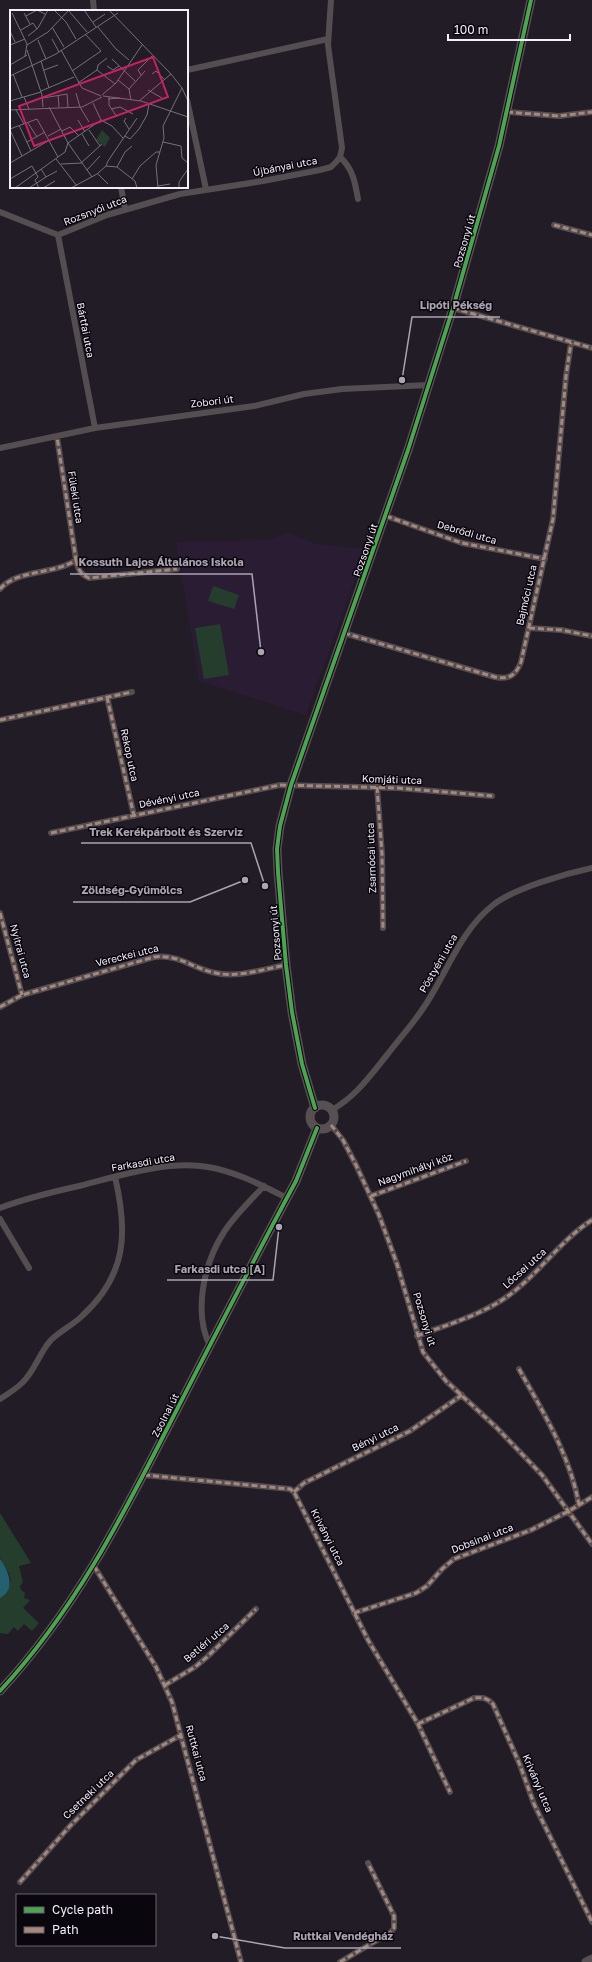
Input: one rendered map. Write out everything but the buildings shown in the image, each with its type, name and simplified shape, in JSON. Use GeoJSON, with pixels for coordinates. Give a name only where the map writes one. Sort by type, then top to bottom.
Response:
{"type":"FeatureCollection","features":[{"type":"Feature","properties":{"kind":"street"},"geometry":{"type":"LineString","coordinates":[[93,0],[94,10]]}},
{"type":"Feature","properties":{"kind":"street"},"geometry":{"type":"LineString","coordinates":[[331,0],[328,39],[342,148],[340,157],[350,169],[354,178],[358,199]]}},
{"type":"Feature","properties":{"kind":"street","name":"Pozsonyi út"},"geometry":{"type":"LineString","coordinates":[[315,1108],[297,1042],[286,965],[277,849],[282,813],[344,632],[386,516],[453,308],[484,202],[507,112],[531,0]]}},
{"type":"Feature","properties":{"kind":"street"},"geometry":{"type":"LineString","coordinates":[[188,70],[328,39]]}},
{"type":"Feature","properties":{"kind":"street"},"geometry":{"type":"LineString","coordinates":[[188,105],[206,189]]}},
{"type":"Feature","properties":{"kind":"street"},"geometry":{"type":"LineString","coordinates":[[507,112],[559,116],[592,112]]}},
{"type":"Feature","properties":{"kind":"street","name":"Újbányai utca"},"geometry":{"type":"LineString","coordinates":[[206,189],[263,181],[320,170],[331,166],[340,157]]}},
{"type":"Feature","properties":{"kind":"street"},"geometry":{"type":"LineString","coordinates":[[121,188],[125,209]]}},
{"type":"Feature","properties":{"kind":"street","name":"Rozsnyói utca"},"geometry":{"type":"LineString","coordinates":[[0,212],[58,235],[85,223],[125,209],[206,189]]}},
{"type":"Feature","properties":{"kind":"street"},"geometry":{"type":"LineString","coordinates":[[554,225],[592,235]]}},
{"type":"Feature","properties":{"kind":"street","name":"Bártfai utca"},"geometry":{"type":"LineString","coordinates":[[58,235],[95,428]]}},
{"type":"Feature","properties":{"kind":"street"},"geometry":{"type":"LineString","coordinates":[[453,308],[592,348]]}},
{"type":"Feature","properties":{"kind":"street","name":"Bajmóci utca"},"geometry":{"type":"LineString","coordinates":[[344,632],[501,678],[509,678],[519,669],[545,559],[555,507],[566,376],[571,343]]}},
{"type":"Feature","properties":{"kind":"street","name":"Zobori út"},"geometry":{"type":"LineString","coordinates":[[0,448],[95,428],[254,406],[304,394],[342,389],[428,386]]}},
{"type":"Feature","properties":{"kind":"street","name":"Füleki utca"},"geometry":{"type":"LineString","coordinates":[[57,437],[76,560],[82,575],[89,578],[177,569]]}},
{"type":"Feature","properties":{"kind":"street","name":"Debrődi utca"},"geometry":{"type":"LineString","coordinates":[[386,516],[462,543],[545,559]]}},
{"type":"Feature","properties":{"kind":"street"},"geometry":{"type":"LineString","coordinates":[[0,589],[10,579],[61,568],[76,560]]}},
{"type":"Feature","properties":{"kind":"street"},"geometry":{"type":"LineString","coordinates":[[529,628],[561,630],[592,636]]}},
{"type":"Feature","properties":{"kind":"street"},"geometry":{"type":"LineString","coordinates":[[0,720],[132,692]]}},
{"type":"Feature","properties":{"kind":"street","name":"Rekop utca"},"geometry":{"type":"LineString","coordinates":[[108,698],[134,816]]}},
{"type":"Feature","properties":{"kind":"street","name":"Komjáti utca"},"geometry":{"type":"LineString","coordinates":[[291,785],[377,787],[492,796]]}},
{"type":"Feature","properties":{"kind":"street","name":"Dévényi utca"},"geometry":{"type":"LineString","coordinates":[[51,833],[266,787],[291,785]]}},
{"type":"Feature","properties":{"kind":"street","name":"Zsarnócai utca"},"geometry":{"type":"LineString","coordinates":[[377,787],[382,854],[383,928]]}},
{"type":"Feature","properties":{"kind":"street","name":"Pöstyéni utca"},"geometry":{"type":"LineString","coordinates":[[332,1110],[346,1102],[362,1086],[418,1016],[465,936],[484,914],[494,905],[517,892],[556,878],[592,868]]}},
{"type":"Feature","properties":{"kind":"street","name":"Nyitrai utca"},"geometry":{"type":"LineString","coordinates":[[0,913],[22,994]]}},
{"type":"Feature","properties":{"kind":"street","name":"Vereckei utca"},"geometry":{"type":"LineString","coordinates":[[0,1007],[22,994],[154,957],[172,957],[217,974],[249,972],[286,965]]}},
{"type":"Feature","properties":{"kind":"street"},"geometry":{"type":"LineString","coordinates":[[322,1105],[332,1110],[334,1118],[331,1125],[325,1129],[317,1128],[312,1124],[310,1117],[315,1108],[322,1105]]}},
{"type":"Feature","properties":{"kind":"street","name":"Pozsonyi út"},"geometry":{"type":"LineString","coordinates":[[331,1125],[342,1140],[372,1196],[397,1264],[417,1336],[423,1352],[437,1371],[542,1475],[592,1544]]}},
{"type":"Feature","properties":{"kind":"street","name":"Zsolnai út"},"geometry":{"type":"LineString","coordinates":[[1,1690],[55,1624],[94,1566],[144,1474],[287,1198],[302,1168],[317,1128]]}},
{"type":"Feature","properties":{"kind":"street","name":"Nagymihályi köz"},"geometry":{"type":"LineString","coordinates":[[372,1196],[466,1161]]}},
{"type":"Feature","properties":{"kind":"street","name":"Farkasdi utca"},"geometry":{"type":"LineString","coordinates":[[0,1208],[32,1197],[115,1177],[165,1167],[195,1166],[223,1170],[264,1186],[287,1198]]}},
{"type":"Feature","properties":{"kind":"street"},"geometry":{"type":"LineString","coordinates":[[0,1398],[23,1382],[50,1341],[82,1316],[98,1299],[109,1282],[120,1257],[123,1236],[122,1214],[115,1177]]}},
{"type":"Feature","properties":{"kind":"street"},"geometry":{"type":"LineString","coordinates":[[210,1346],[202,1325],[203,1290],[210,1259],[224,1232],[264,1186]]}},
{"type":"Feature","properties":{"kind":"street"},"geometry":{"type":"LineString","coordinates":[[0,1219],[29,1268]]}},
{"type":"Feature","properties":{"kind":"street","name":"Lőcsei utca"},"geometry":{"type":"LineString","coordinates":[[417,1336],[486,1308],[512,1293],[575,1233],[592,1220]]}},
{"type":"Feature","properties":{"kind":"street"},"geometry":{"type":"LineString","coordinates":[[519,1369],[556,1436],[566,1459],[579,1505]]}},
{"type":"Feature","properties":{"kind":"street","name":"Bényi utca"},"geometry":{"type":"LineString","coordinates":[[294,1492],[304,1483],[410,1431],[462,1395]]}},
{"type":"Feature","properties":{"kind":"street"},"geometry":{"type":"LineString","coordinates":[[144,1474],[290,1489],[294,1492]]}},
{"type":"Feature","properties":{"kind":"street","name":"Kriványi utca"},"geometry":{"type":"LineString","coordinates":[[294,1492],[354,1613],[418,1724],[450,1792]]}},
{"type":"Feature","properties":{"kind":"street","name":"Dobsinai utca"},"geometry":{"type":"LineString","coordinates":[[354,1613],[416,1593],[427,1586],[442,1569],[454,1559],[531,1530],[569,1511],[592,1497]]}},
{"type":"Feature","properties":{"kind":"street","name":"Ruttkai utca"},"geometry":{"type":"LineString","coordinates":[[94,1566],[165,1685],[181,1735],[241,1962]]}},
{"type":"Feature","properties":{"kind":"street","name":"Betléri utca"},"geometry":{"type":"LineString","coordinates":[[165,1685],[195,1666],[207,1656],[256,1609]]}},
{"type":"Feature","properties":{"kind":"street","name":"Kriványi utca"},"geometry":{"type":"LineString","coordinates":[[418,1724],[474,1698],[482,1697],[488,1699],[493,1704],[520,1765],[534,1804],[592,1922]]}},
{"type":"Feature","properties":{"kind":"street","name":"Csetneki utca"},"geometry":{"type":"LineString","coordinates":[[20,1882],[70,1826],[136,1760],[181,1735]]}},
{"type":"Feature","properties":{"kind":"street"},"geometry":{"type":"LineString","coordinates":[[340,1962],[391,1932],[394,1928],[394,1916],[368,1863]]}},
{"type":"Feature","properties":{"kind":"street"},"geometry":{"type":"LineString","coordinates":[[586,1962],[592,1959]]}},
{"type":"Feature","properties":{"kind":"shaded area"},"geometry":{"type":"Polygon","coordinates":[[[288,533],[317,544],[366,549],[306,715],[199,681],[176,542],[268,540],[288,533]]]}},
{"type":"Feature","properties":{"kind":"green space"},"geometry":{"type":"Polygon","coordinates":[[[213,586],[239,595],[234,609],[208,601],[213,586]]]}},
{"type":"Feature","properties":{"kind":"green space"},"geometry":{"type":"Polygon","coordinates":[[[220,624],[229,675],[204,679],[195,628],[220,624]]]}},
{"type":"Feature","properties":{"kind":"green space"},"geometry":{"type":"Polygon","coordinates":[[[0,1513],[31,1563],[19,1566],[23,1582],[20,1586],[21,1590],[25,1593],[24,1598],[30,1600],[23,1608],[39,1623],[32,1631],[24,1624],[18,1631],[14,1627],[8,1634],[0,1633],[0,1598],[4,1595],[10,1584],[10,1575],[0,1557],[0,1513]]]}},
{"type":"Feature","properties":{"kind":"water"},"geometry":{"type":"Polygon","coordinates":[[[0,1559],[6,1568],[10,1585],[5,1594],[0,1598],[0,1559]]]}},
{"type":"Feature","properties":{"kind":"marked path"},"geometry":{"type":"LineString","coordinates":[[507,112],[559,116],[592,112]]}},
{"type":"Feature","properties":{"kind":"marked path"},"geometry":{"type":"LineString","coordinates":[[554,225],[592,235]]}},
{"type":"Feature","properties":{"kind":"marked path"},"geometry":{"type":"LineString","coordinates":[[453,308],[592,348]]}},
{"type":"Feature","properties":{"kind":"marked path"},"geometry":{"type":"LineString","coordinates":[[344,633],[495,677],[508,677],[517,670],[521,662],[553,519],[566,376],[571,343]]}},
{"type":"Feature","properties":{"kind":"marked path"},"geometry":{"type":"LineString","coordinates":[[0,589],[16,578],[57,568],[76,560],[57,437]]}},
{"type":"Feature","properties":{"kind":"marked path"},"geometry":{"type":"LineString","coordinates":[[386,516],[462,543],[545,559]]}},
{"type":"Feature","properties":{"kind":"marked path"},"geometry":{"type":"LineString","coordinates":[[76,560],[80,571],[83,575],[89,578],[177,569]]}},
{"type":"Feature","properties":{"kind":"marked path"},"geometry":{"type":"LineString","coordinates":[[529,628],[561,630],[592,636]]}},
{"type":"Feature","properties":{"kind":"marked path"},"geometry":{"type":"LineString","coordinates":[[0,720],[132,692]]}},
{"type":"Feature","properties":{"kind":"marked path"},"geometry":{"type":"LineString","coordinates":[[107,697],[134,816]]}},
{"type":"Feature","properties":{"kind":"marked path"},"geometry":{"type":"LineString","coordinates":[[51,833],[280,785],[398,788],[492,796]]}},
{"type":"Feature","properties":{"kind":"marked path"},"geometry":{"type":"LineString","coordinates":[[377,787],[382,854],[383,928]]}},
{"type":"Feature","properties":{"kind":"marked path"},"geometry":{"type":"LineString","coordinates":[[0,913],[22,995]]}},
{"type":"Feature","properties":{"kind":"marked path"},"geometry":{"type":"LineString","coordinates":[[0,1007],[22,995],[154,957],[171,958],[208,971],[224,974],[242,974],[286,965]]}},
{"type":"Feature","properties":{"kind":"marked path"},"geometry":{"type":"LineString","coordinates":[[331,1125],[343,1140],[379,1215],[397,1264],[423,1352],[446,1381],[497,1428],[542,1475],[592,1544]]}},
{"type":"Feature","properties":{"kind":"marked path"},"geometry":{"type":"LineString","coordinates":[[371,1196],[466,1161]]}},
{"type":"Feature","properties":{"kind":"marked path"},"geometry":{"type":"LineString","coordinates":[[417,1336],[479,1313],[512,1293],[533,1275],[571,1236],[592,1220]]}},
{"type":"Feature","properties":{"kind":"marked path"},"geometry":{"type":"LineString","coordinates":[[519,1369],[555,1434],[569,1469],[579,1505]]}},
{"type":"Feature","properties":{"kind":"marked path"},"geometry":{"type":"LineString","coordinates":[[294,1492],[304,1483],[410,1431],[462,1395]]}},
{"type":"Feature","properties":{"kind":"marked path"},"geometry":{"type":"LineString","coordinates":[[144,1475],[290,1489],[294,1492],[368,1640],[418,1724],[450,1792]]}},
{"type":"Feature","properties":{"kind":"marked path"},"geometry":{"type":"LineString","coordinates":[[354,1613],[416,1593],[427,1586],[442,1569],[454,1559],[531,1530],[569,1511],[592,1497]]}},
{"type":"Feature","properties":{"kind":"marked path"},"geometry":{"type":"LineString","coordinates":[[94,1566],[156,1667],[172,1702],[241,1962]]}},
{"type":"Feature","properties":{"kind":"marked path"},"geometry":{"type":"LineString","coordinates":[[165,1685],[195,1667],[207,1657],[256,1609]]}},
{"type":"Feature","properties":{"kind":"marked path"},"geometry":{"type":"LineString","coordinates":[[418,1724],[474,1698],[485,1698],[493,1704],[520,1765],[534,1804],[592,1922]]}},
{"type":"Feature","properties":{"kind":"marked path"},"geometry":{"type":"LineString","coordinates":[[20,1882],[70,1826],[136,1760],[181,1735]]}},
{"type":"Feature","properties":{"kind":"marked path"},"geometry":{"type":"LineString","coordinates":[[340,1962],[391,1932],[394,1928],[394,1916],[368,1863]]}},
{"type":"Feature","properties":{"kind":"cycle path"},"geometry":{"type":"LineString","coordinates":[[315,1108],[302,1064],[292,1012],[286,965],[277,849],[280,826],[291,785],[408,450],[453,308],[499,146],[531,0]]}},
{"type":"Feature","properties":{"kind":"cycle path"},"geometry":{"type":"LineString","coordinates":[[0,1691],[51,1629],[73,1597],[114,1530],[296,1181],[317,1128]]}},
{"type":"Feature","properties":{"kind":"place","name":"Lipóti Pékség"},"geometry":{"type":"Point","coordinates":[402,380]}},
{"type":"Feature","properties":{"kind":"place","name":"Kossuth Lajos Általános Iskola"},"geometry":{"type":"Point","coordinates":[261,652]}},
{"type":"Feature","properties":{"kind":"place","name":"Zöldség-Gyümölcs"},"geometry":{"type":"Point","coordinates":[245,880]}},
{"type":"Feature","properties":{"kind":"place","name":"Trek Kerékpárbolt és Szerviz"},"geometry":{"type":"Point","coordinates":[265,886]}},
{"type":"Feature","properties":{"kind":"place","name":"Farkasdi utca [A]"},"geometry":{"type":"Point","coordinates":[279,1227]}},
{"type":"Feature","properties":{"kind":"place","name":"Ruttkai Vendégház"},"geometry":{"type":"Point","coordinates":[215,1936]}}]}
